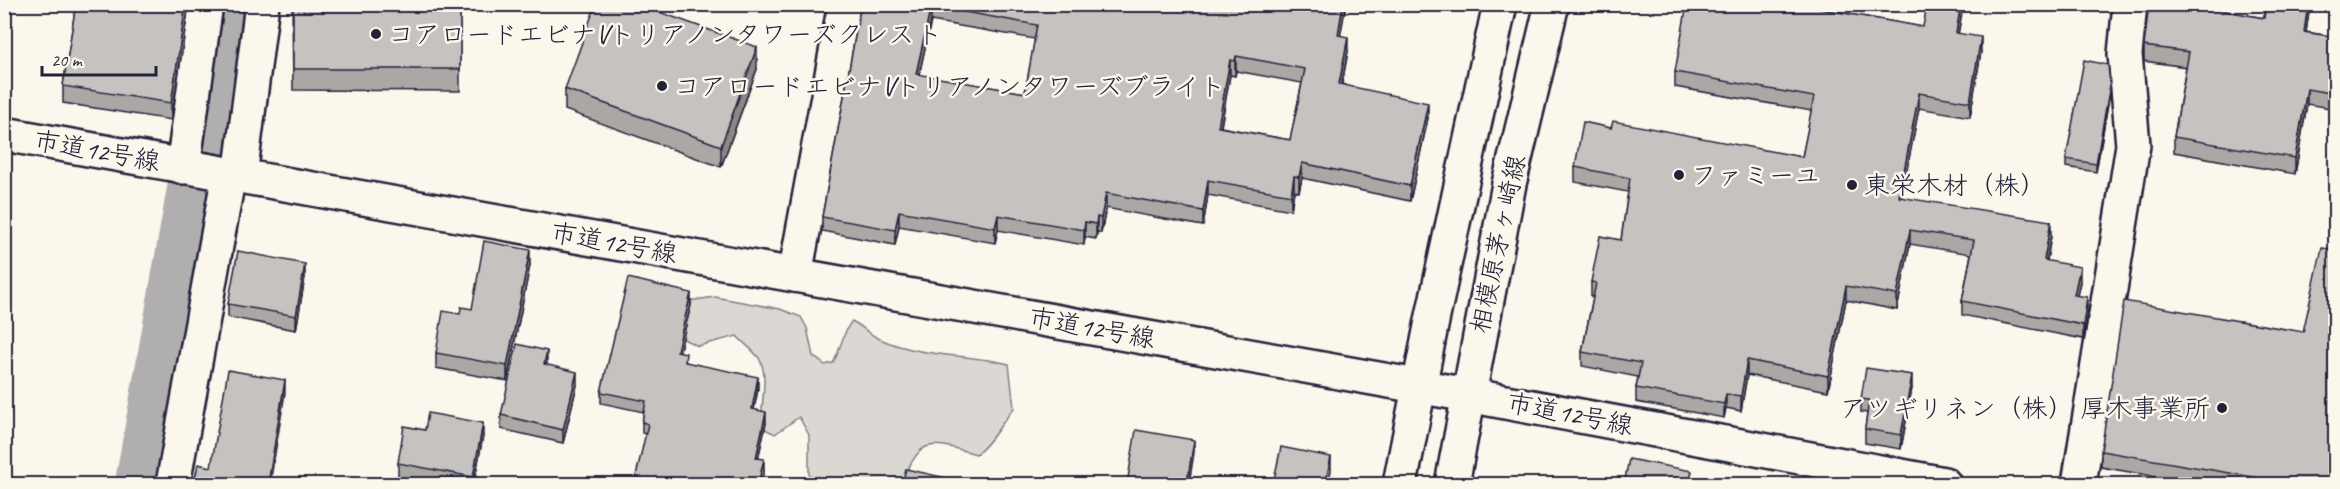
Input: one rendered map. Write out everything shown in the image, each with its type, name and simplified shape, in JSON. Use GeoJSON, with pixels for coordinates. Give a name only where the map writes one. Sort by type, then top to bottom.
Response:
{"type":"FeatureCollection","features":[{"type":"Feature","properties":{"kind":"street"},"geometry":{"type":"LineString","coordinates":[[173,484],[212,171],[206,4]]}},
{"type":"Feature","properties":{"kind":"street"},"geometry":{"type":"LineString","coordinates":[[212,171],[262,4]]}},
{"type":"Feature","properties":{"kind":"street"},"geometry":{"type":"LineString","coordinates":[[795,275],[845,4]]}},
{"type":"Feature","properties":{"kind":"street","name":"相模原茅ヶ崎線"},"geometry":{"type":"LineString","coordinates":[[1400,484],[1500,4]]}},
{"type":"Feature","properties":{"kind":"street","name":"相模原茅ヶ崎線"},"geometry":{"type":"LineString","coordinates":[[1452,484],[1509,184],[1552,4]]}},
{"type":"Feature","properties":{"kind":"street"},"geometry":{"type":"LineString","coordinates":[[2079,484],[2133,145],[2125,54],[2130,4]]}},
{"type":"Feature","properties":{"kind":"street","name":"市道12号線"},"geometry":{"type":"LineString","coordinates":[[4,134],[1420,386],[1944,484]]}},
{"type":"Feature","properties":{"kind":"shaded area"},"geometry":{"type":"Polygon","coordinates":[[[715,297],[780,309],[801,317],[807,328],[813,356],[825,365],[833,363],[852,321],[876,337],[895,345],[1009,364],[1014,408],[991,440],[976,454],[937,445],[921,450],[908,468],[901,484],[818,484],[809,474],[809,435],[799,417],[775,434],[763,428],[764,377],[763,368],[756,354],[737,336],[698,346],[677,336],[688,301],[715,297]]]}},
{"type":"Feature","properties":{"kind":"building"},"geometry":{"type":"Polygon","coordinates":[[[76,4],[186,4],[171,103],[63,86],[76,4]]]}},
{"type":"Feature","properties":{"kind":"building","name":"コアロードエビナVトリアノンタワーズクレスト"},"geometry":{"type":"Polygon","coordinates":[[[293,4],[460,4],[460,69],[293,69],[293,4]]]}},
{"type":"Feature","properties":{"kind":"building","name":"コアロードエビナVトリアノンタワーズブライト"},"geometry":{"type":"Polygon","coordinates":[[[596,4],[637,4],[757,47],[721,146],[565,89],[596,4]]]}},
{"type":"Feature","properties":{"kind":"building"},"geometry":{"type":"Polygon","coordinates":[[[861,4],[1343,4],[1338,35],[1348,37],[1339,84],[1428,103],[1410,186],[1302,163],[1299,177],[1294,176],[1291,195],[1208,180],[1203,211],[1106,193],[1101,218],[1097,217],[1096,224],[1085,222],[1084,230],[998,215],[995,228],[899,211],[895,230],[822,217],[861,4]],[[931,6],[916,74],[1025,93],[1037,25],[931,6]],[[1236,56],[1235,61],[1230,60],[1218,127],[1290,140],[1305,69],[1236,56]]]}},
{"type":"Feature","properties":{"kind":"building"},"geometry":{"type":"Polygon","coordinates":[[[1687,4],[1821,4],[1820,9],[1923,27],[1927,4],[1961,4],[1956,33],[1981,37],[1970,102],[1919,93],[1899,197],[2051,221],[2044,260],[2080,267],[2074,295],[2087,297],[2083,325],[1962,301],[1974,240],[1910,230],[1897,295],[1846,286],[1828,376],[1747,360],[1741,396],[1726,394],[1724,404],[1636,388],[1641,363],[1582,352],[1596,283],[1591,282],[1600,236],[1621,240],[1630,178],[1575,167],[1583,122],[1611,128],[1613,121],[1802,157],[1814,97],[1675,72],[1687,4]]]}},
{"type":"Feature","properties":{"kind":"building"},"geometry":{"type":"Polygon","coordinates":[[[2149,4],[2199,4],[2199,6],[2264,18],[2266,4],[2308,4],[2304,32],[2336,37],[2336,94],[2307,89],[2295,158],[2174,137],[2189,52],[2144,46],[2149,4]]]}},
{"type":"Feature","properties":{"kind":"building"},"geometry":{"type":"Polygon","coordinates":[[[2084,60],[2108,65],[2110,85],[2096,164],[2066,159],[2084,60]]]}},
{"type":"Feature","properties":{"kind":"building"},"geometry":{"type":"Polygon","coordinates":[[[484,241],[530,250],[507,366],[436,353],[443,311],[460,314],[461,307],[472,309],[484,241]]]}},
{"type":"Feature","properties":{"kind":"building","name":"アツギリネン（株） 厚木事業所"},"geometry":{"type":"Polygon","coordinates":[[[2322,248],[2336,250],[2336,484],[2294,484],[2101,451],[2124,301],[2303,332],[2322,248]]]}},
{"type":"Feature","properties":{"kind":"building"},"geometry":{"type":"Polygon","coordinates":[[[238,251],[305,264],[296,316],[228,304],[238,251]]]}},
{"type":"Feature","properties":{"kind":"building"},"geometry":{"type":"Polygon","coordinates":[[[628,278],[691,293],[677,351],[686,353],[685,362],[758,377],[752,409],[766,412],[756,458],[764,459],[758,484],[634,484],[648,424],[642,422],[646,401],[601,392],[628,278]]]}},
{"type":"Feature","properties":{"kind":"building"},"geometry":{"type":"Polygon","coordinates":[[[517,344],[547,351],[544,364],[577,372],[563,430],[501,415],[517,344]]]}},
{"type":"Feature","properties":{"kind":"building"},"geometry":{"type":"Polygon","coordinates":[[[1866,368],[1912,375],[1901,435],[1865,429],[1869,400],[1861,399],[1866,368]]]}},
{"type":"Feature","properties":{"kind":"building"},"geometry":{"type":"Polygon","coordinates":[[[228,370],[285,380],[268,484],[194,484],[198,464],[211,467],[228,370]]]}},
{"type":"Feature","properties":{"kind":"building"},"geometry":{"type":"Polygon","coordinates":[[[428,413],[483,423],[473,477],[398,463],[404,426],[425,430],[428,413]]]}},
{"type":"Feature","properties":{"kind":"building"},"geometry":{"type":"Polygon","coordinates":[[[1136,430],[1194,440],[1187,483],[1197,484],[1127,484],[1136,430]]]}},
{"type":"Feature","properties":{"kind":"building"},"geometry":{"type":"Polygon","coordinates":[[[1281,447],[1331,457],[1325,484],[1273,484],[1281,447]]]}},
{"type":"Feature","properties":{"kind":"building"},"geometry":{"type":"Polygon","coordinates":[[[1629,459],[1692,471],[1689,484],[1624,484],[1629,459]]]}},
{"type":"Feature","properties":{"kind":"building"},"geometry":{"type":"Polygon","coordinates":[[[906,469],[951,479],[950,484],[902,484],[906,469]]]}},
{"type":"Feature","properties":{"kind":"waterway"},"geometry":{"type":"LineString","coordinates":[[149,484],[234,4]]}},
{"type":"Feature","properties":{"kind":"place","name":"コアロードエビナVトリアノンタワーズクレスト"},"geometry":{"type":"Point","coordinates":[376,34]}},
{"type":"Feature","properties":{"kind":"place","name":"コアロードエビナVトリアノンタワーズブライト"},"geometry":{"type":"Point","coordinates":[662,86]}},
{"type":"Feature","properties":{"kind":"place","name":"ファミーユ"},"geometry":{"type":"Point","coordinates":[1679,175]}},
{"type":"Feature","properties":{"kind":"place","name":"東栄木材（株）"},"geometry":{"type":"Point","coordinates":[1852,185]}},
{"type":"Feature","properties":{"kind":"place","name":"アツギリネン（株） 厚木事業所"},"geometry":{"type":"Point","coordinates":[2222,408]}}]}
